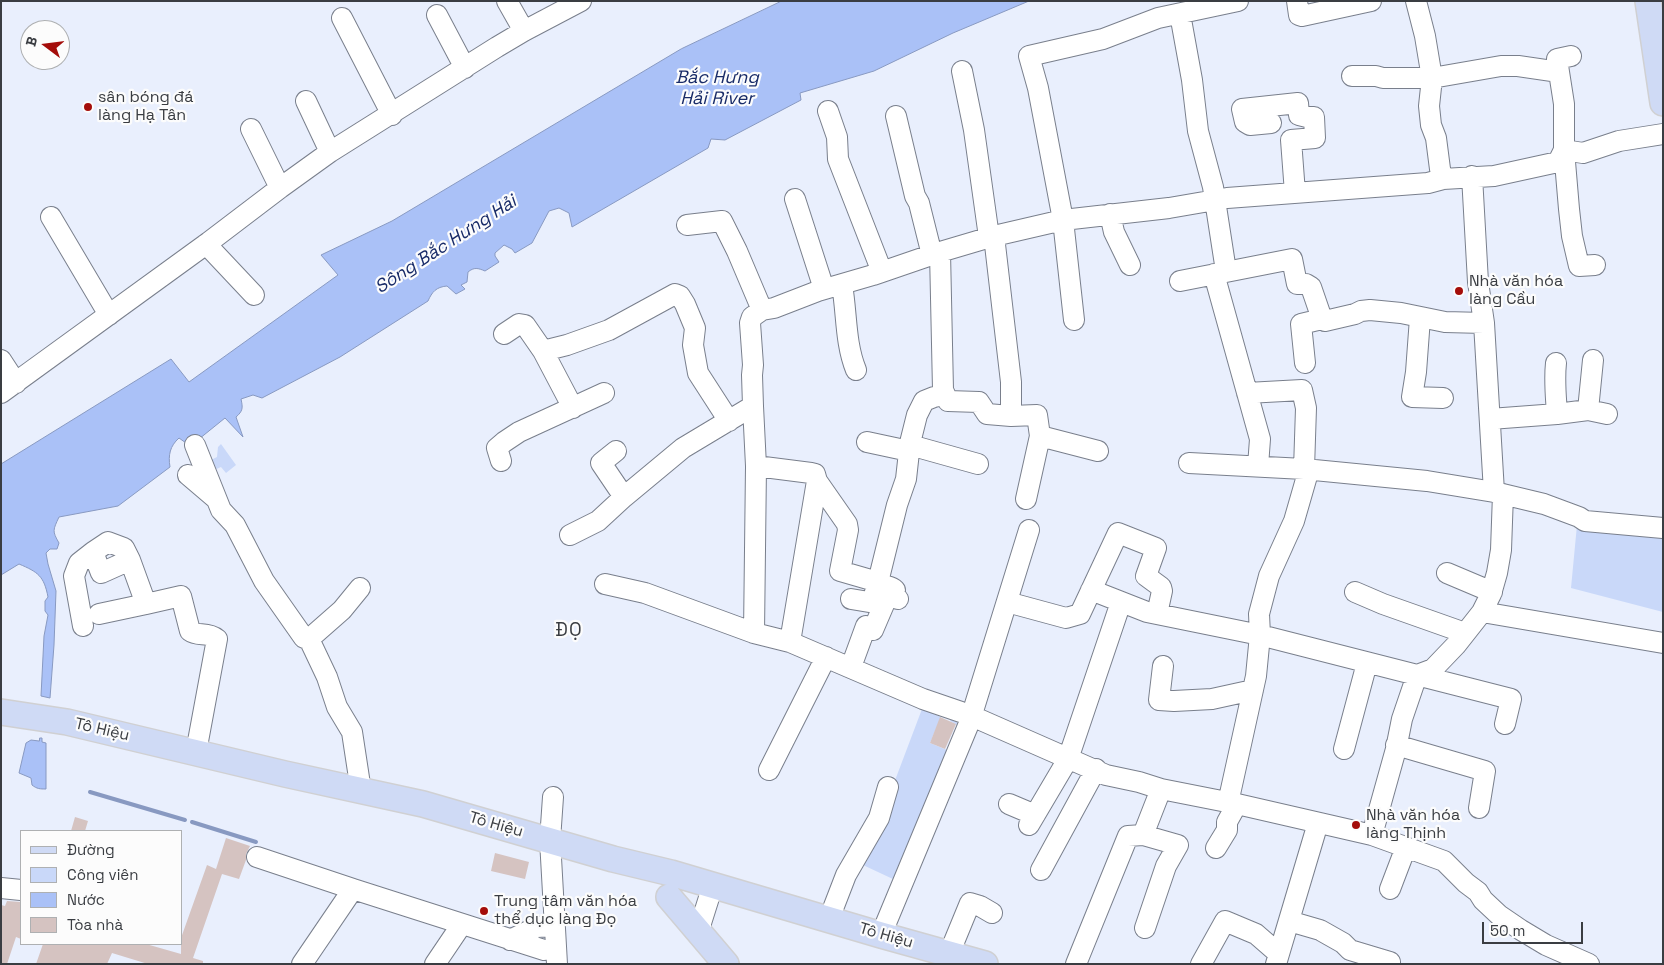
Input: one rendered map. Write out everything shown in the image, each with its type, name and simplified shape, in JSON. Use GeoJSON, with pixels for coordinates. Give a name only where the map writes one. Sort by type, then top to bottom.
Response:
{"type":"FeatureCollection","features":[{"type":"Feature","properties":{"kind":"main road"},"geometry":{"type":"LineString","coordinates":[[1648,1],[1663,103]]}},
{"type":"Feature","properties":{"kind":"main road","name":"Tô Hiệu"},"geometry":{"type":"LineString","coordinates":[[1,712],[67,722],[423,804],[985,964]]}},
{"type":"Feature","properties":{"kind":"main road"},"geometry":{"type":"LineString","coordinates":[[669,897],[726,964]]}},
{"type":"Feature","properties":{"kind":"street"},"geometry":{"type":"LineString","coordinates":[[507,1],[524,31]]}},
{"type":"Feature","properties":{"kind":"street"},"geometry":{"type":"LineString","coordinates":[[1,360],[9,388],[330,152],[524,31],[581,1]]}},
{"type":"Feature","properties":{"kind":"street"},"geometry":{"type":"LineString","coordinates":[[1074,320],[1063,220],[1029,56],[1103,39],[1158,18],[1238,1]]}},
{"type":"Feature","properties":{"kind":"street"},"geometry":{"type":"LineString","coordinates":[[1297,1],[1299,15],[1302,16],[1371,1]]}},
{"type":"Feature","properties":{"kind":"street"},"geometry":{"type":"LineString","coordinates":[[1416,1],[1425,36],[1432,78],[1429,106],[1430,125],[1436,138],[1443,179]]}},
{"type":"Feature","properties":{"kind":"street"},"geometry":{"type":"LineString","coordinates":[[1180,14],[1192,80],[1198,131],[1216,201],[1220,272],[1247,393],[1260,439],[1258,466]]}},
{"type":"Feature","properties":{"kind":"street"},"geometry":{"type":"LineString","coordinates":[[437,15],[465,68]]}},
{"type":"Feature","properties":{"kind":"street"},"geometry":{"type":"LineString","coordinates":[[342,18],[392,115]]}},
{"type":"Feature","properties":{"kind":"street"},"geometry":{"type":"LineString","coordinates":[[1572,56],[1557,59],[1564,104],[1564,150],[1572,236],[1579,266],[1594,265]]}},
{"type":"Feature","properties":{"kind":"street"},"geometry":{"type":"LineString","coordinates":[[1352,76],[1432,78],[1501,66],[1518,66],[1559,72]]}},
{"type":"Feature","properties":{"kind":"street"},"geometry":{"type":"LineString","coordinates":[[962,71],[974,130],[991,236],[1011,382],[1011,416]]}},
{"type":"Feature","properties":{"kind":"street"},"geometry":{"type":"LineString","coordinates":[[306,101],[330,152]]}},
{"type":"Feature","properties":{"kind":"street"},"geometry":{"type":"LineString","coordinates":[[1271,123],[1250,125],[1245,122],[1242,109],[1298,103],[1298,115],[1314,116],[1315,138],[1290,140],[1295,193]]}},
{"type":"Feature","properties":{"kind":"street"},"geometry":{"type":"LineString","coordinates":[[828,111],[837,137],[838,159],[882,272]]}},
{"type":"Feature","properties":{"kind":"street"},"geometry":{"type":"LineString","coordinates":[[896,116],[936,254],[943,390],[948,401],[980,402],[987,414],[1011,416],[1037,415],[1040,436],[1026,499]]}},
{"type":"Feature","properties":{"kind":"street"},"geometry":{"type":"LineString","coordinates":[[251,129],[280,188]]}},
{"type":"Feature","properties":{"kind":"street"},"geometry":{"type":"LineString","coordinates":[[1564,150],[1583,153],[1619,141],[1663,134]]}},
{"type":"Feature","properties":{"kind":"street"},"geometry":{"type":"LineString","coordinates":[[760,629],[753,365],[750,323],[752,317],[762,310],[774,308],[991,236],[1063,220],[1169,208],[1227,198],[1428,183],[1443,179],[1472,176],[1494,176],[1558,162],[1564,150]]}},
{"type":"Feature","properties":{"kind":"street"},"geometry":{"type":"LineString","coordinates":[[1416,675],[1433,669],[1482,612],[1492,592],[1501,550],[1484,323],[1478,282],[1472,176]]}},
{"type":"Feature","properties":{"kind":"street"},"geometry":{"type":"LineString","coordinates":[[795,199],[833,287],[848,340],[851,358],[856,370]]}},
{"type":"Feature","properties":{"kind":"street"},"geometry":{"type":"LineString","coordinates":[[1110,214],[1114,232],[1130,265]]}},
{"type":"Feature","properties":{"kind":"street"},"geometry":{"type":"LineString","coordinates":[[51,217],[109,315]]}},
{"type":"Feature","properties":{"kind":"street"},"geometry":{"type":"LineString","coordinates":[[687,226],[722,221],[762,310]]}},
{"type":"Feature","properties":{"kind":"street"},"geometry":{"type":"LineString","coordinates":[[206,244],[254,295]]}},
{"type":"Feature","properties":{"kind":"street"},"geometry":{"type":"LineString","coordinates":[[1180,281],[1292,260],[1297,284],[1306,284],[1311,287],[1322,319]]}},
{"type":"Feature","properties":{"kind":"street"},"geometry":{"type":"LineString","coordinates":[[543,351],[567,345],[609,330],[675,294],[680,296],[696,328],[693,345],[698,373],[729,420]]}},
{"type":"Feature","properties":{"kind":"street"},"geometry":{"type":"LineString","coordinates":[[1305,363],[1300,324],[1322,319],[1325,321],[1370,310],[1401,313],[1445,322],[1484,323]]}},
{"type":"Feature","properties":{"kind":"street"},"geometry":{"type":"LineString","coordinates":[[1420,318],[1416,372],[1412,396],[1444,398]]}},
{"type":"Feature","properties":{"kind":"street"},"geometry":{"type":"LineString","coordinates":[[504,334],[519,324],[525,325],[543,351],[573,408]]}},
{"type":"Feature","properties":{"kind":"street"},"geometry":{"type":"LineString","coordinates":[[1490,419],[1597,412],[1593,360]]}},
{"type":"Feature","properties":{"kind":"street"},"geometry":{"type":"LineString","coordinates":[[1556,363],[1554,384],[1557,414]]}},
{"type":"Feature","properties":{"kind":"street"},"geometry":{"type":"LineString","coordinates":[[1216,848],[1227,830],[1227,822],[1233,803],[1253,690],[1260,635],[1259,614],[1269,576],[1294,521],[1306,469],[1306,408],[1302,390],[1247,393]]}},
{"type":"Feature","properties":{"kind":"street"},"geometry":{"type":"LineString","coordinates":[[501,461],[497,448],[519,432],[604,394]]}},
{"type":"Feature","properties":{"kind":"street"},"geometry":{"type":"LineString","coordinates":[[851,667],[866,626],[873,630],[891,591],[884,555],[906,479],[909,448],[916,416],[924,400],[934,396],[945,395]]}},
{"type":"Feature","properties":{"kind":"street"},"geometry":{"type":"LineString","coordinates":[[570,535],[598,521],[683,448],[753,406]]}},
{"type":"Feature","properties":{"kind":"street"},"geometry":{"type":"LineString","coordinates":[[1040,436],[1098,451]]}},
{"type":"Feature","properties":{"kind":"street"},"geometry":{"type":"LineString","coordinates":[[867,442],[909,448],[978,464]]}},
{"type":"Feature","properties":{"kind":"street"},"geometry":{"type":"LineString","coordinates":[[195,445],[221,510],[235,525],[273,594],[304,638],[309,639],[327,677],[337,707],[352,732],[361,791]]}},
{"type":"Feature","properties":{"kind":"street"},"geometry":{"type":"LineString","coordinates":[[616,450],[601,463],[624,497]]}},
{"type":"Feature","properties":{"kind":"street"},"geometry":{"type":"LineString","coordinates":[[1189,463],[1306,469],[1427,481],[1498,493],[1544,504],[1579,517],[1584,521],[1663,528]]}},
{"type":"Feature","properties":{"kind":"street"},"geometry":{"type":"LineString","coordinates":[[756,466],[815,474],[816,481],[790,642]]}},
{"type":"Feature","properties":{"kind":"street"},"geometry":{"type":"LineString","coordinates":[[188,475],[217,500]]}},
{"type":"Feature","properties":{"kind":"street"},"geometry":{"type":"LineString","coordinates":[[816,481],[847,524],[848,530],[840,571],[891,591]]}},
{"type":"Feature","properties":{"kind":"street"},"geometry":{"type":"LineString","coordinates":[[881,935],[969,715],[1029,530]]}},
{"type":"Feature","properties":{"kind":"street"},"geometry":{"type":"LineString","coordinates":[[1006,602],[1066,618],[1080,614],[1118,533],[1156,548],[1146,576],[1161,587],[1162,591],[1157,614]]}},
{"type":"Feature","properties":{"kind":"street"},"geometry":{"type":"LineString","coordinates":[[146,604],[130,560],[101,573],[93,552],[79,563],[74,576],[91,620],[181,596],[190,631],[193,634],[211,634],[217,639],[196,752]]}},
{"type":"Feature","properties":{"kind":"street"},"geometry":{"type":"LineString","coordinates":[[1447,573],[1492,592]]}},
{"type":"Feature","properties":{"kind":"street"},"geometry":{"type":"LineString","coordinates":[[605,584],[645,593],[760,629],[923,699],[969,715],[1106,775],[1161,789],[1233,803],[1372,835],[1444,861],[1478,892],[1483,900],[1499,915],[1546,944],[1586,963]]}},
{"type":"Feature","properties":{"kind":"street"},"geometry":{"type":"LineString","coordinates":[[309,639],[342,610],[360,588]]}},
{"type":"Feature","properties":{"kind":"street"},"geometry":{"type":"LineString","coordinates":[[1091,590],[1157,614],[1260,635],[1511,699],[1505,724]]}},
{"type":"Feature","properties":{"kind":"street"},"geometry":{"type":"LineString","coordinates":[[851,599],[869,602],[891,591]]}},
{"type":"Feature","properties":{"kind":"street"},"geometry":{"type":"LineString","coordinates":[[1355,592],[1465,633]]}},
{"type":"Feature","properties":{"kind":"street"},"geometry":{"type":"LineString","coordinates":[[1009,804],[1032,820],[1068,759],[1121,602]]}},
{"type":"Feature","properties":{"kind":"street"},"geometry":{"type":"LineString","coordinates":[[1482,612],[1663,644]]}},
{"type":"Feature","properties":{"kind":"street"},"geometry":{"type":"LineString","coordinates":[[769,770],[826,657]]}},
{"type":"Feature","properties":{"kind":"street"},"geometry":{"type":"LineString","coordinates":[[1344,749],[1367,663]]}},
{"type":"Feature","properties":{"kind":"street"},"geometry":{"type":"LineString","coordinates":[[1162,666],[1159,700],[1212,699],[1253,690]]}},
{"type":"Feature","properties":{"kind":"street"},"geometry":{"type":"LineString","coordinates":[[1372,835],[1402,719],[1416,675]]}},
{"type":"Feature","properties":{"kind":"street"},"geometry":{"type":"LineString","coordinates":[[1396,745],[1487,763],[1479,808]]}},
{"type":"Feature","properties":{"kind":"street"},"geometry":{"type":"LineString","coordinates":[[1041,870],[1096,769]]}},
{"type":"Feature","properties":{"kind":"street"},"geometry":{"type":"LineString","coordinates":[[829,919],[846,875],[879,818],[888,787]]}},
{"type":"Feature","properties":{"kind":"street"},"geometry":{"type":"LineString","coordinates":[[1143,834],[1161,789]]}},
{"type":"Feature","properties":{"kind":"street"},"geometry":{"type":"LineString","coordinates":[[257,857],[510,940],[550,957],[554,926],[550,840],[553,797]]}},
{"type":"Feature","properties":{"kind":"street"},"geometry":{"type":"LineString","coordinates":[[1277,959],[1318,823]]}},
{"type":"Feature","properties":{"kind":"street"},"geometry":{"type":"LineString","coordinates":[[1076,964],[1128,836],[1143,834],[1178,845],[1166,866],[1145,928]]}},
{"type":"Feature","properties":{"kind":"street"},"geometry":{"type":"LineString","coordinates":[[1390,889],[1406,847]]}},
{"type":"Feature","properties":{"kind":"street"},"geometry":{"type":"LineString","coordinates":[[700,934],[701,923],[712,885]]}},
{"type":"Feature","properties":{"kind":"street"},"geometry":{"type":"LineString","coordinates":[[1,888],[20,890]]}},
{"type":"Feature","properties":{"kind":"street"},"geometry":{"type":"LineString","coordinates":[[302,964],[354,889]]}},
{"type":"Feature","properties":{"kind":"street"},"geometry":{"type":"LineString","coordinates":[[949,954],[970,903],[992,912]]}},
{"type":"Feature","properties":{"kind":"street"},"geometry":{"type":"LineString","coordinates":[[1288,921],[1320,930],[1350,950],[1390,962]]}},
{"type":"Feature","properties":{"kind":"street"},"geometry":{"type":"LineString","coordinates":[[1201,964],[1225,922],[1256,934],[1277,959]]}},
{"type":"Feature","properties":{"kind":"street"},"geometry":{"type":"LineString","coordinates":[[435,964],[462,924]]}},
{"type":"Feature","properties":{"kind":"street"},"geometry":{"type":"LineString","coordinates":[[510,940],[537,927],[554,926]]}},
{"type":"Feature","properties":{"kind":"green space"},"geometry":{"type":"Polygon","coordinates":[[[221,444],[236,465],[226,473],[221,467],[207,473],[211,460],[217,457],[218,447],[221,444]]]}},
{"type":"Feature","properties":{"kind":"green space"},"geometry":{"type":"Polygon","coordinates":[[[1577,525],[1663,536],[1663,612],[1571,588],[1577,525]]]}},
{"type":"Feature","properties":{"kind":"green space"},"geometry":{"type":"Polygon","coordinates":[[[922,709],[941,717],[930,743],[947,750],[957,725],[950,721],[951,719],[956,721],[959,726],[895,880],[863,865],[922,709]]]}},
{"type":"Feature","properties":{"kind":"water","name":"Bắc Hưng Hải River"},"geometry":{"type":"Polygon","coordinates":[[[782,1],[1029,1],[953,33],[874,71],[800,93],[801,100],[725,140],[711,139],[708,148],[572,227],[569,213],[559,208],[549,211],[532,243],[515,253],[504,245],[495,253],[499,262],[485,271],[476,268],[468,272],[467,282],[461,285],[465,289],[456,294],[447,286],[437,289],[428,301],[340,357],[262,398],[253,395],[241,399],[242,409],[236,417],[243,437],[225,418],[199,439],[186,443],[179,438],[170,451],[170,467],[118,506],[59,517],[54,530],[59,543],[57,549],[50,549],[46,553],[56,591],[50,698],[41,696],[44,636],[48,615],[45,611],[45,601],[48,597],[42,579],[26,567],[19,564],[1,575],[1,464],[171,359],[189,382],[338,275],[321,255],[392,221],[681,49],[782,1]]]}},
{"type":"Feature","properties":{"kind":"water"},"geometry":{"type":"Polygon","coordinates":[[[42,738],[42,742],[46,743],[46,789],[35,787],[32,785],[31,778],[19,773],[26,743],[31,740],[39,741],[42,738]]]}},
{"type":"Feature","properties":{"kind":"building"},"geometry":{"type":"Polygon","coordinates":[[[940,717],[956,724],[945,749],[930,743],[940,717]]]}},
{"type":"Feature","properties":{"kind":"building"},"geometry":{"type":"Polygon","coordinates":[[[75,817],[88,821],[85,830],[71,830],[75,817]]]}},
{"type":"Feature","properties":{"kind":"building"},"geometry":{"type":"Polygon","coordinates":[[[226,838],[250,846],[239,879],[222,874],[193,958],[203,961],[203,964],[148,964],[112,953],[107,964],[36,964],[43,945],[150,945],[181,954],[182,935],[207,865],[216,869],[226,838]]]}},
{"type":"Feature","properties":{"kind":"building"},"geometry":{"type":"Polygon","coordinates":[[[495,853],[529,862],[525,879],[491,871],[495,853]]]}},
{"type":"Feature","properties":{"kind":"building"},"geometry":{"type":"Polygon","coordinates":[[[7,901],[20,902],[20,939],[16,937],[7,964],[1,964],[1,905],[5,906],[7,901]]]}},
{"type":"Feature","properties":{"kind":"waterway"},"geometry":{"type":"LineString","coordinates":[[90,792],[185,820]]}},
{"type":"Feature","properties":{"kind":"waterway"},"geometry":{"type":"LineString","coordinates":[[192,822],[256,842]]}},
{"type":"Feature","properties":{"kind":"place","name":"sân bóng đá làng Hạ Tân"},"geometry":{"type":"Point","coordinates":[88,107]}},
{"type":"Feature","properties":{"kind":"place","name":"Nhà văn hóa làng Cầu"},"geometry":{"type":"Point","coordinates":[1459,291]}},
{"type":"Feature","properties":{"kind":"place","name":"Nhà văn hóa làng Thịnh"},"geometry":{"type":"Point","coordinates":[1356,825]}},
{"type":"Feature","properties":{"kind":"place","name":"Trung tâm văn hóa thể dục làng Đọ"},"geometry":{"type":"Point","coordinates":[484,911]}},
{"type":"Feature","properties":{"kind":"district","name":"ĐỌ"},"geometry":{"type":"Point","coordinates":[569,631]}},
{"type":"Feature","properties":{"kind":"water label","name":"Sông Bắc Hưng Hải"},"geometry":{"type":"Point","coordinates":[446,245]}}]}
